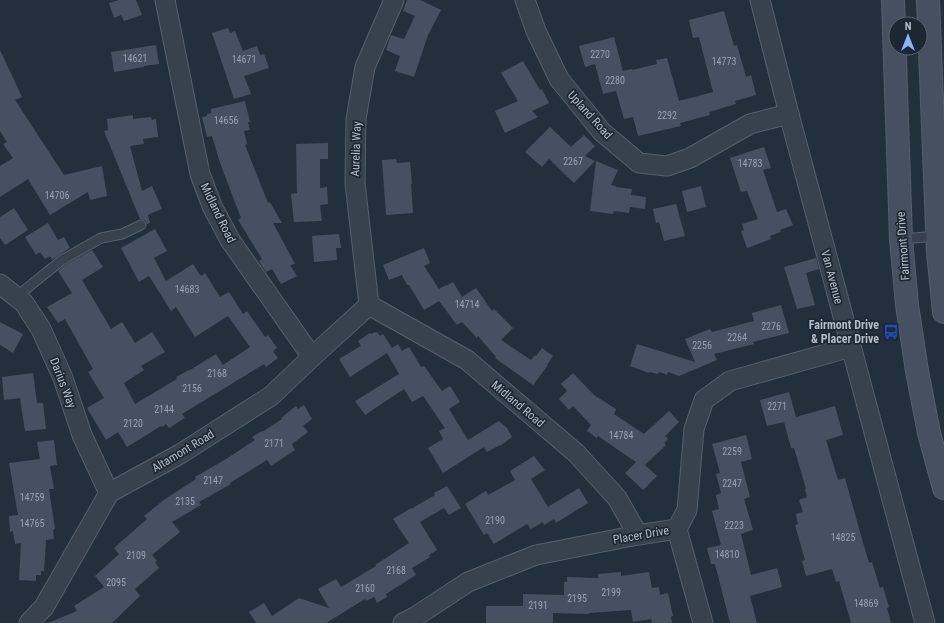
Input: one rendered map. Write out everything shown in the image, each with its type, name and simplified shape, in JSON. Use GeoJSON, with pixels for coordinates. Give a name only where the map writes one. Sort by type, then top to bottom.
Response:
{"type":"FeatureCollection","features":[{"type":"Feature","properties":{"kind":"main road","name":"Fairmont Drive"},"geometry":{"type":"LineString","coordinates":[[893,0],[902,238],[907,305],[917,371],[929,433],[944,488]]}},
{"type":"Feature","properties":{"kind":"main road"},"geometry":{"type":"LineString","coordinates":[[928,0],[940,236],[939,266],[944,312]]}},
{"type":"Feature","properties":{"kind":"street","name":"Midland Road"},"geometry":{"type":"LineString","coordinates":[[164,0],[200,174],[212,206],[230,240],[312,357]]}},
{"type":"Feature","properties":{"kind":"street","name":"Aurelia Way"},"geometry":{"type":"LineString","coordinates":[[369,304],[355,183],[356,119],[365,68],[394,0]]}},
{"type":"Feature","properties":{"kind":"street","name":"Upland Road"},"geometry":{"type":"LineString","coordinates":[[524,0],[536,31],[559,79],[602,132],[640,163],[667,166],[690,158],[750,124],[789,114]]}},
{"type":"Feature","properties":{"kind":"street","name":"Van Avenue"},"geometry":{"type":"LineString","coordinates":[[760,0],[925,623]]}},
{"type":"Feature","properties":{"kind":"street","name":"Darius Way"},"geometry":{"type":"LineString","coordinates":[[0,284],[24,304],[41,329],[63,378],[82,435],[109,493]]}},
{"type":"Feature","properties":{"kind":"street","name":"Midland Road"},"geometry":{"type":"LineString","coordinates":[[369,304],[467,360],[576,452],[617,498],[638,535]]}},
{"type":"Feature","properties":{"kind":"street","name":"Altamont Road"},"geometry":{"type":"LineString","coordinates":[[109,493],[180,454],[271,396],[369,304]]}},
{"type":"Feature","properties":{"kind":"street","name":"Placer Drive"},"geometry":{"type":"LineString","coordinates":[[411,621],[468,582],[536,555],[677,529],[687,510],[694,430],[704,400],[730,381],[851,348]]}},
{"type":"Feature","properties":{"kind":"street"},"geometry":{"type":"LineString","coordinates":[[29,623],[44,607],[109,493]]}},
{"type":"Feature","properties":{"kind":"street"},"geometry":{"type":"LineString","coordinates":[[677,529],[703,623]]}},
{"type":"Feature","properties":{"kind":"lane"},"geometry":{"type":"LineString","coordinates":[[16,298],[62,260],[101,238],[122,234],[141,225]]}},
{"type":"Feature","properties":{"kind":"lane"},"geometry":{"type":"LineString","coordinates":[[902,238],[940,236]]}},
{"type":"Feature","properties":{"kind":"building"},"geometry":{"type":"Polygon","coordinates":[[[119,0],[136,0],[142,15],[124,21],[121,15],[114,18],[109,3],[119,0]]]}},
{"type":"Feature","properties":{"kind":"building"},"geometry":{"type":"Polygon","coordinates":[[[407,0],[420,0],[441,10],[428,35],[414,77],[395,71],[400,56],[386,50],[391,35],[404,39],[415,16],[403,11],[407,0]]]}},
{"type":"Feature","properties":{"kind":"building"},"geometry":{"type":"Polygon","coordinates":[[[724,11],[734,46],[737,45],[746,77],[751,75],[756,95],[735,101],[736,104],[709,112],[710,115],[680,123],[681,126],[638,136],[633,117],[624,119],[616,91],[603,94],[595,64],[585,67],[579,46],[614,37],[623,71],[657,64],[656,60],[667,58],[679,101],[713,92],[699,37],[693,38],[689,20],[724,11]]]}},
{"type":"Feature","properties":{"kind":"building"},"geometry":{"type":"Polygon","coordinates":[[[228,28],[230,33],[235,31],[243,51],[257,46],[260,55],[264,54],[269,68],[244,76],[251,94],[234,99],[212,33],[228,28]]]}},
{"type":"Feature","properties":{"kind":"building"},"geometry":{"type":"Polygon","coordinates":[[[156,45],[159,64],[114,72],[111,52],[156,45]]]}},
{"type":"Feature","properties":{"kind":"building"},"geometry":{"type":"Polygon","coordinates":[[[0,50],[22,97],[15,100],[64,175],[102,166],[107,196],[90,200],[88,192],[50,215],[28,179],[0,197],[0,166],[13,158],[3,144],[7,142],[0,131],[0,50]]]}},
{"type":"Feature","properties":{"kind":"building"},"geometry":{"type":"Polygon","coordinates":[[[523,61],[540,90],[542,89],[549,103],[532,111],[538,117],[505,133],[495,111],[518,101],[501,73],[523,61]]]}},
{"type":"Feature","properties":{"kind":"building"},"geometry":{"type":"Polygon","coordinates":[[[245,101],[250,122],[248,122],[250,130],[244,131],[247,144],[245,145],[268,203],[270,202],[282,223],[273,223],[295,264],[290,265],[297,276],[281,284],[272,269],[266,272],[259,261],[262,259],[238,220],[241,218],[220,163],[212,136],[207,137],[202,117],[211,113],[211,109],[245,101]]]}},
{"type":"Feature","properties":{"kind":"building"},"geometry":{"type":"Polygon","coordinates":[[[133,115],[133,119],[151,117],[152,120],[156,119],[158,137],[143,139],[144,144],[130,146],[142,191],[152,186],[162,209],[148,215],[150,223],[147,224],[145,220],[140,219],[104,131],[108,130],[107,119],[133,115]]]}},
{"type":"Feature","properties":{"kind":"building"},"geometry":{"type":"Polygon","coordinates":[[[550,127],[571,147],[584,135],[595,146],[585,156],[595,161],[574,183],[549,159],[542,167],[525,152],[550,127]]]}},
{"type":"Feature","properties":{"kind":"building"},"geometry":{"type":"Polygon","coordinates":[[[328,143],[328,159],[320,159],[320,188],[327,187],[328,204],[320,205],[322,221],[294,222],[291,194],[297,193],[296,144],[328,143]]]}},
{"type":"Feature","properties":{"kind":"building"},"geometry":{"type":"Polygon","coordinates":[[[764,147],[771,168],[763,170],[777,212],[786,209],[793,225],[770,236],[771,239],[747,248],[741,231],[744,230],[742,224],[758,219],[747,191],[741,192],[730,158],[764,147]]]}},
{"type":"Feature","properties":{"kind":"building"},"geometry":{"type":"Polygon","coordinates":[[[396,159],[397,163],[410,162],[413,213],[386,215],[382,160],[396,159]]]}},
{"type":"Feature","properties":{"kind":"building"},"geometry":{"type":"Polygon","coordinates":[[[596,161],[618,170],[611,185],[632,189],[631,195],[646,197],[645,209],[630,207],[629,213],[614,211],[613,214],[590,211],[596,161]]]}},
{"type":"Feature","properties":{"kind":"building"},"geometry":{"type":"Polygon","coordinates":[[[701,186],[706,207],[687,212],[682,191],[701,186]]]}},
{"type":"Feature","properties":{"kind":"building"},"geometry":{"type":"Polygon","coordinates":[[[676,204],[685,236],[664,241],[659,222],[656,223],[653,209],[676,204]]]}},
{"type":"Feature","properties":{"kind":"building"},"geometry":{"type":"Polygon","coordinates":[[[14,208],[28,230],[5,245],[0,238],[0,217],[14,208]]]}},
{"type":"Feature","properties":{"kind":"building"},"geometry":{"type":"Polygon","coordinates":[[[48,223],[58,240],[64,237],[70,248],[52,260],[50,256],[45,259],[40,252],[36,255],[25,237],[48,223]]]}},
{"type":"Feature","properties":{"kind":"building"},"geometry":{"type":"Polygon","coordinates":[[[155,229],[167,251],[154,258],[166,281],[193,264],[201,276],[205,273],[220,297],[229,292],[243,314],[247,311],[265,337],[268,335],[277,348],[273,351],[278,358],[266,367],[264,364],[182,414],[185,418],[169,428],[166,424],[162,427],[161,426],[127,447],[118,432],[106,440],[87,408],[104,398],[88,372],[93,369],[65,319],[58,323],[47,307],[72,293],[58,271],[65,265],[92,250],[103,267],[82,280],[111,329],[122,322],[135,343],[152,332],[165,352],[141,366],[144,370],[124,383],[135,404],[177,379],[176,377],[216,354],[223,365],[250,347],[228,316],[195,337],[176,307],[171,311],[149,276],[139,282],[121,248],[155,229]]]}},
{"type":"Feature","properties":{"kind":"building"},"geometry":{"type":"Polygon","coordinates":[[[339,234],[341,248],[336,248],[337,260],[314,262],[312,236],[339,234]]]}},
{"type":"Feature","properties":{"kind":"building"},"geometry":{"type":"Polygon","coordinates":[[[424,248],[430,263],[424,266],[439,289],[453,282],[462,297],[476,288],[492,311],[494,309],[513,328],[501,340],[531,360],[542,348],[553,356],[533,385],[495,358],[496,357],[478,336],[477,338],[462,322],[457,325],[439,301],[424,310],[402,275],[389,280],[383,265],[424,248]]]}},
{"type":"Feature","properties":{"kind":"building"},"geometry":{"type":"Polygon","coordinates":[[[816,258],[819,269],[806,273],[815,305],[797,309],[784,267],[816,258]]]}},
{"type":"Feature","properties":{"kind":"building"},"geometry":{"type":"Polygon","coordinates":[[[781,305],[789,333],[714,354],[717,360],[679,376],[668,372],[667,375],[659,372],[658,374],[649,373],[630,366],[637,344],[695,362],[685,339],[710,329],[712,332],[754,321],[752,313],[781,305]]]}},
{"type":"Feature","properties":{"kind":"building"},"geometry":{"type":"Polygon","coordinates":[[[0,322],[23,334],[13,353],[0,345],[0,322]]]}},
{"type":"Feature","properties":{"kind":"building"},"geometry":{"type":"Polygon","coordinates":[[[377,332],[380,336],[383,334],[392,348],[398,344],[402,351],[409,347],[421,367],[424,366],[442,391],[450,386],[460,402],[449,409],[468,440],[499,421],[507,428],[512,437],[500,446],[487,452],[484,447],[443,473],[428,448],[443,439],[439,431],[445,428],[423,396],[412,402],[404,389],[365,415],[355,401],[399,374],[387,353],[350,377],[339,359],[361,346],[358,341],[370,333],[377,332]]]}},
{"type":"Feature","properties":{"kind":"building"},"geometry":{"type":"Polygon","coordinates":[[[33,373],[37,403],[43,403],[46,429],[25,431],[20,398],[4,400],[2,377],[33,373]]]}},
{"type":"Feature","properties":{"kind":"building"},"geometry":{"type":"Polygon","coordinates":[[[573,373],[594,395],[616,409],[614,414],[644,434],[669,411],[679,422],[665,436],[668,439],[664,443],[666,445],[645,465],[657,476],[643,490],[625,473],[636,462],[598,436],[597,438],[587,431],[591,425],[573,406],[569,410],[559,399],[567,391],[561,384],[573,373]]]}},
{"type":"Feature","properties":{"kind":"building"},"geometry":{"type":"Polygon","coordinates":[[[789,392],[796,417],[835,406],[843,435],[826,440],[838,480],[845,478],[869,563],[872,562],[880,588],[883,587],[889,607],[887,608],[891,623],[851,623],[839,581],[836,582],[832,569],[806,576],[802,561],[805,560],[795,525],[798,524],[796,514],[803,512],[799,500],[807,497],[806,489],[794,448],[791,448],[784,422],[767,426],[760,400],[789,392]]]}},
{"type":"Feature","properties":{"kind":"building"},"geometry":{"type":"Polygon","coordinates":[[[304,405],[312,419],[303,426],[308,432],[292,444],[295,450],[271,466],[267,460],[230,483],[231,484],[199,502],[201,505],[172,522],[180,532],[152,555],[157,561],[155,562],[159,568],[135,589],[140,596],[112,623],[48,623],[77,611],[74,606],[104,587],[95,576],[119,554],[114,548],[147,519],[144,516],[165,499],[196,479],[195,477],[255,440],[252,437],[282,419],[281,418],[296,406],[298,409],[304,405]]]}},
{"type":"Feature","properties":{"kind":"building"},"geometry":{"type":"Polygon","coordinates":[[[746,435],[752,459],[741,462],[750,497],[744,499],[753,530],[741,534],[751,575],[777,568],[782,587],[750,596],[757,623],[730,623],[715,564],[711,564],[707,548],[721,545],[712,511],[719,509],[716,495],[721,493],[716,474],[720,473],[712,444],[746,435]]]}},
{"type":"Feature","properties":{"kind":"building"},"geometry":{"type":"Polygon","coordinates":[[[54,440],[57,465],[50,466],[54,489],[49,489],[55,529],[53,530],[54,539],[46,540],[44,571],[41,571],[41,575],[36,575],[36,581],[19,580],[21,543],[15,544],[13,531],[10,532],[9,516],[18,515],[9,463],[40,459],[37,442],[54,440]]]}},
{"type":"Feature","properties":{"kind":"building"},"geometry":{"type":"Polygon","coordinates":[[[534,456],[545,470],[531,479],[548,507],[579,488],[588,503],[556,523],[554,519],[544,525],[543,522],[531,529],[527,524],[494,544],[487,533],[484,535],[465,504],[486,491],[488,495],[515,480],[510,471],[534,456]]]}},
{"type":"Feature","properties":{"kind":"building"},"geometry":{"type":"Polygon","coordinates":[[[447,486],[461,508],[449,515],[444,508],[420,522],[437,550],[429,555],[430,557],[412,568],[416,575],[386,594],[387,597],[377,603],[374,597],[366,601],[365,599],[326,623],[256,623],[249,612],[264,603],[272,616],[299,598],[329,608],[318,589],[336,579],[341,587],[376,566],[375,565],[409,543],[393,519],[435,495],[434,493],[447,486]]]}},
{"type":"Feature","properties":{"kind":"building"},"geometry":{"type":"Polygon","coordinates":[[[621,572],[621,576],[649,572],[652,588],[659,587],[660,595],[668,593],[673,616],[671,617],[672,623],[652,623],[651,619],[633,622],[631,610],[589,614],[553,613],[553,623],[486,623],[486,606],[523,606],[523,594],[564,595],[564,582],[567,582],[567,577],[598,578],[598,574],[621,572]]]}},
{"type":"Feature","properties":{"kind":"place","name":"Fairmont Drive & Placer Drive"},"geometry":{"type":"Point","coordinates":[891,332]}}]}
